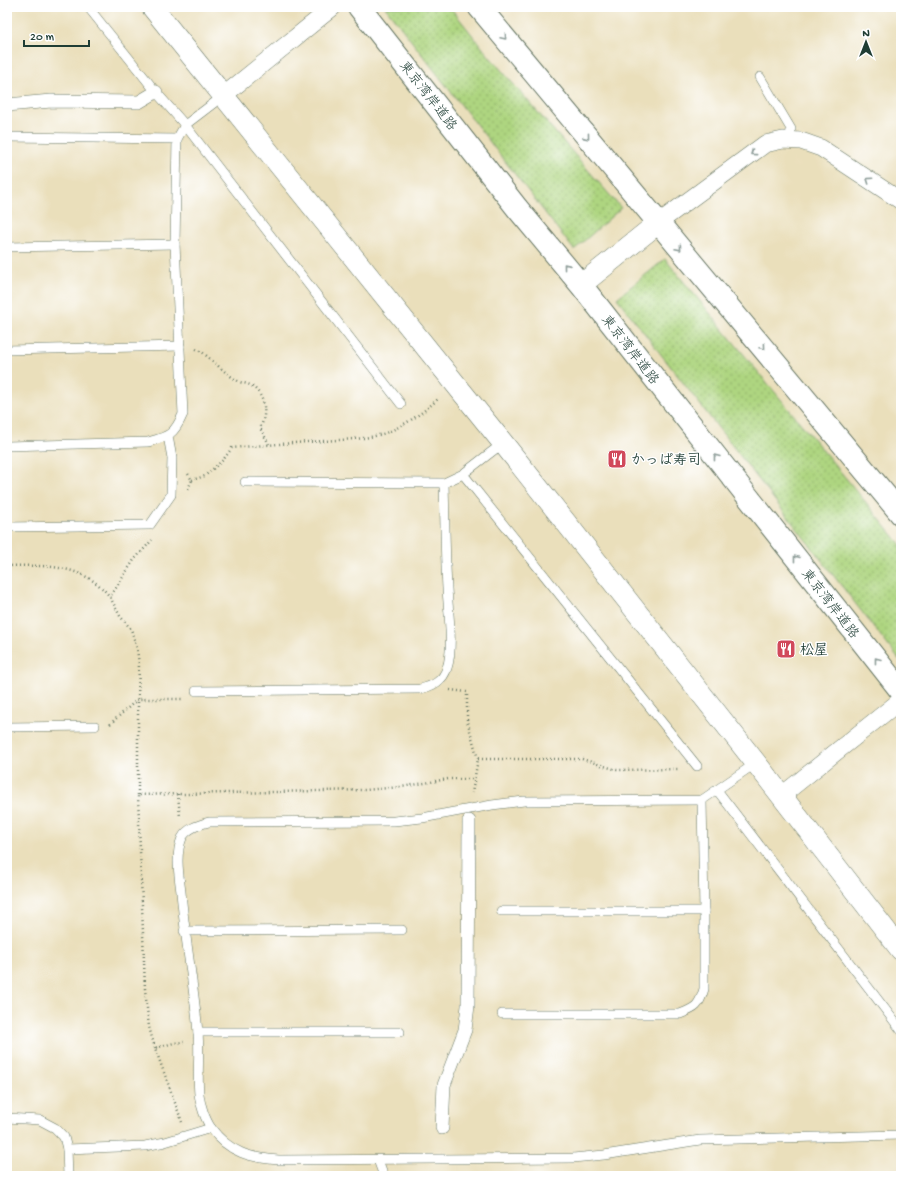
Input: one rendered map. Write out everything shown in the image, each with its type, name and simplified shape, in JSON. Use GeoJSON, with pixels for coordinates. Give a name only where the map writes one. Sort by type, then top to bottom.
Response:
{"type":"FeatureCollection","features":[{"type":"Feature","properties":{"kind":"highway","name":"東京湾岸道路"},"geometry":{"type":"LineString","coordinates":[[359,7],[513,202],[581,285],[901,691]]}},
{"type":"Feature","properties":{"kind":"highway"},"geometry":{"type":"LineString","coordinates":[[479,7],[658,223],[732,309],[901,514]]}},
{"type":"Feature","properties":{"kind":"street"},"geometry":{"type":"LineString","coordinates":[[152,7],[503,443],[756,763],[901,950]]}},
{"type":"Feature","properties":{"kind":"street"},"geometry":{"type":"LineString","coordinates":[[223,96],[333,7]]}},
{"type":"Feature","properties":{"kind":"street"},"geometry":{"type":"LineString","coordinates":[[7,105],[51,101],[140,102],[156,92]]}},
{"type":"Feature","properties":{"kind":"street"},"geometry":{"type":"LineString","coordinates":[[581,285],[658,223],[765,144],[790,140],[801,141],[821,148],[901,201]]}},
{"type":"Feature","properties":{"kind":"street"},"geometry":{"type":"LineString","coordinates":[[781,796],[901,700]]}},
{"type":"Feature","properties":{"kind":"street"},"geometry":{"type":"LineString","coordinates":[[442,1128],[444,1085],[465,1030],[468,1006],[469,821]]}},
{"type":"Feature","properties":{"kind":"lane"},"geometry":{"type":"LineString","coordinates":[[88,7],[156,92],[185,125],[401,404]]}},
{"type":"Feature","properties":{"kind":"lane"},"geometry":{"type":"LineString","coordinates":[[760,77],[792,129],[790,140]]}},
{"type":"Feature","properties":{"kind":"lane"},"geometry":{"type":"LineString","coordinates":[[7,446],[148,442],[168,436],[178,426],[183,414],[175,244],[177,139],[185,125],[223,96]]}},
{"type":"Feature","properties":{"kind":"lane"},"geometry":{"type":"LineString","coordinates":[[7,137],[177,139]]}},
{"type":"Feature","properties":{"kind":"lane"},"geometry":{"type":"LineString","coordinates":[[7,247],[175,244]]}},
{"type":"Feature","properties":{"kind":"lane"},"geometry":{"type":"LineString","coordinates":[[7,350],[180,346]]}},
{"type":"Feature","properties":{"kind":"lane"},"geometry":{"type":"LineString","coordinates":[[7,528],[150,525],[171,495],[172,458],[168,436]]}},
{"type":"Feature","properties":{"kind":"lane"},"geometry":{"type":"LineString","coordinates":[[245,482],[444,483],[463,474],[503,443]]}},
{"type":"Feature","properties":{"kind":"lane"},"geometry":{"type":"LineString","coordinates":[[463,474],[697,766]]}},
{"type":"Feature","properties":{"kind":"lane"},"geometry":{"type":"LineString","coordinates":[[196,691],[420,689],[432,687],[440,680],[447,668],[450,648],[444,483]]}},
{"type":"Feature","properties":{"kind":"lane"},"geometry":{"type":"LineString","coordinates":[[7,727],[95,726]]}},
{"type":"Feature","properties":{"kind":"lane"},"geometry":{"type":"LineString","coordinates":[[756,763],[702,800],[524,802],[492,805],[422,818],[394,821],[209,822],[194,826],[182,837],[178,854],[184,931],[198,1032],[199,1095],[205,1114],[211,1128],[226,1144],[243,1154],[260,1159],[378,1160],[573,1158],[604,1155],[700,1140],[901,1135]]}},
{"type":"Feature","properties":{"kind":"lane"},"geometry":{"type":"LineString","coordinates":[[717,790],[901,1030]]}},
{"type":"Feature","properties":{"kind":"lane"},"geometry":{"type":"LineString","coordinates":[[502,1014],[680,1014],[694,1009],[700,1001],[704,989],[702,800]]}},
{"type":"Feature","properties":{"kind":"lane"},"geometry":{"type":"LineString","coordinates":[[502,911],[704,911]]}},
{"type":"Feature","properties":{"kind":"lane"},"geometry":{"type":"LineString","coordinates":[[184,931],[402,930]]}},
{"type":"Feature","properties":{"kind":"lane"},"geometry":{"type":"LineString","coordinates":[[198,1032],[400,1032]]}},
{"type":"Feature","properties":{"kind":"lane"},"geometry":{"type":"LineString","coordinates":[[7,1118],[40,1120],[55,1128],[64,1137],[67,1149],[68,1176]]}},
{"type":"Feature","properties":{"kind":"lane"},"geometry":{"type":"LineString","coordinates":[[67,1149],[145,1146],[165,1142],[211,1128]]}},
{"type":"Feature","properties":{"kind":"lane"},"geometry":{"type":"LineString","coordinates":[[378,1160],[384,1176]]}},
{"type":"Feature","properties":{"kind":"path"},"geometry":{"type":"LineString","coordinates":[[180,346],[194,348],[202,352],[238,381],[249,385],[259,393],[266,413],[264,422],[260,428],[269,444]]}},
{"type":"Feature","properties":{"kind":"path"},"geometry":{"type":"LineString","coordinates":[[185,494],[192,480],[205,476],[223,460],[232,448],[269,444],[366,438],[387,433],[424,411],[442,395]]}},
{"type":"Feature","properties":{"kind":"path"},"geometry":{"type":"LineString","coordinates":[[185,470],[192,480]]}},
{"type":"Feature","properties":{"kind":"path"},"geometry":{"type":"LineString","coordinates":[[110,597],[134,560],[154,538]]}},
{"type":"Feature","properties":{"kind":"path"},"geometry":{"type":"LineString","coordinates":[[7,566],[51,566],[78,572],[103,587],[120,616],[131,629],[137,649],[139,664],[138,795],[144,989],[149,1027],[155,1048],[184,1128]]}},
{"type":"Feature","properties":{"kind":"path"},"geometry":{"type":"LineString","coordinates":[[440,680],[451,691],[467,692],[467,720],[478,759],[472,799]]}},
{"type":"Feature","properties":{"kind":"path"},"geometry":{"type":"LineString","coordinates":[[95,726],[104,729],[138,699],[196,699],[196,691]]}},
{"type":"Feature","properties":{"kind":"path"},"geometry":{"type":"LineString","coordinates":[[478,759],[582,759],[617,770],[685,769]]}},
{"type":"Feature","properties":{"kind":"path"},"geometry":{"type":"LineString","coordinates":[[138,795],[365,790],[401,787],[448,779],[474,779]]}},
{"type":"Feature","properties":{"kind":"path"},"geometry":{"type":"LineString","coordinates":[[178,794],[180,822]]}},
{"type":"Feature","properties":{"kind":"path"},"geometry":{"type":"LineString","coordinates":[[155,1048],[174,1043],[188,1042]]}},
{"type":"Feature","properties":{"kind":"green space"},"geometry":{"type":"Polygon","coordinates":[[[385,7],[450,7],[489,56],[621,208],[574,250],[385,7]]]}},
{"type":"Feature","properties":{"kind":"green space"},"geometry":{"type":"Polygon","coordinates":[[[665,259],[901,545],[901,662],[617,298],[665,259]]]}},
{"type":"Feature","properties":{"kind":"place","name":"かっぱ寿司"},"geometry":{"type":"Point","coordinates":[617,459]}},
{"type":"Feature","properties":{"kind":"place","name":"松屋"},"geometry":{"type":"Point","coordinates":[786,649]}}]}
